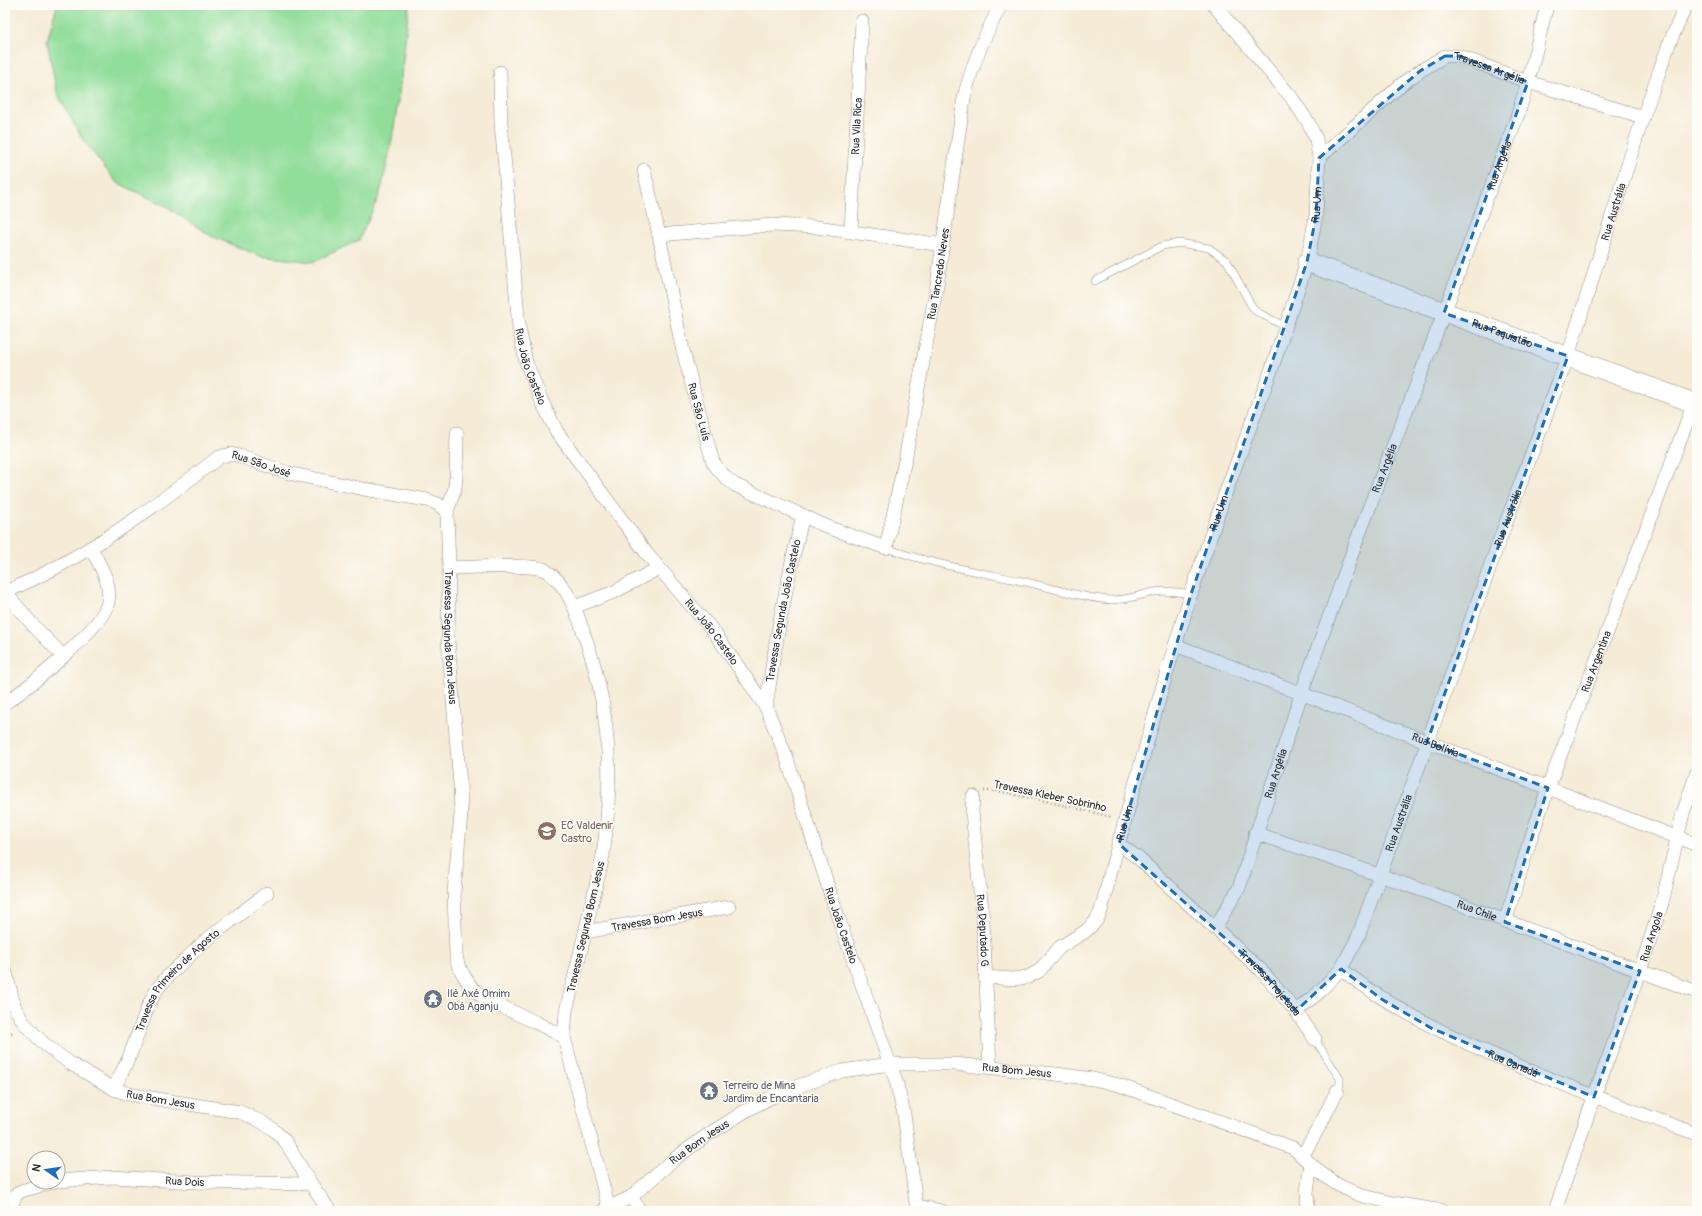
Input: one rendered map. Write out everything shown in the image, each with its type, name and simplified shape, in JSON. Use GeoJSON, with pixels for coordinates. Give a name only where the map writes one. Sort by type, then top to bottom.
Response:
{"type":"FeatureCollection","features":[{"type":"Feature","properties":{"kind":"street","name":"Rua Tancredo Neves"},"geometry":{"type":"LineString","coordinates":[[886,548],[905,460],[943,245],[964,98],[971,71],[985,34],[1001,5]]}},
{"type":"Feature","properties":{"kind":"street","name":"Rua Um"},"geometry":{"type":"LineString","coordinates":[[985,977],[1013,979],[1028,977],[1039,971],[1060,947],[1086,931],[1096,921],[1101,910],[1174,645],[1224,497],[1256,415],[1307,262],[1316,216],[1319,158],[1316,139],[1308,122],[1291,98],[1214,5]]}},
{"type":"Feature","properties":{"kind":"street","name":"Rua Argélia"},"geometry":{"type":"LineString","coordinates":[[1215,928],[1239,888],[1255,833],[1301,694],[1384,465],[1444,313],[1518,114],[1528,82],[1547,5]]}},
{"type":"Feature","properties":{"kind":"street","name":"Rua Austrália"},"geometry":{"type":"LineString","coordinates":[[1296,1012],[1318,993],[1341,969],[1358,937],[1500,540],[1568,356],[1643,117],[1669,44],[1686,5]]}},
{"type":"Feature","properties":{"kind":"street","name":"Rua Vila Rica"},"geometry":{"type":"LineString","coordinates":[[850,231],[862,21]]}},
{"type":"Feature","properties":{"kind":"street","name":"Travessa Argélia"},"geometry":{"type":"LineString","coordinates":[[1319,158],[1403,83],[1420,70],[1445,56],[1460,56],[1528,82],[1643,117]]}},
{"type":"Feature","properties":{"kind":"street","name":"Rua João Castelo"},"geometry":{"type":"LineString","coordinates":[[500,72],[501,122],[518,321],[526,362],[542,402],[557,432],[643,548],[714,632],[766,707],[786,756],[838,917],[890,1064],[904,1114],[917,1209]]}},
{"type":"Feature","properties":{"kind":"street","name":"Rua São Luís"},"geometry":{"type":"LineString","coordinates":[[644,170],[682,347],[713,462],[726,478],[735,485],[837,531],[886,548]]}},
{"type":"Feature","properties":{"kind":"street"},"geometry":{"type":"LineString","coordinates":[[659,235],[772,225],[816,227],[943,245]]}},
{"type":"Feature","properties":{"kind":"street","name":"Rua Paquistão"},"geometry":{"type":"LineString","coordinates":[[1307,262],[1444,313],[1568,356],[1695,404]]}},
{"type":"Feature","properties":{"kind":"street","name":"Rua Argentina"},"geometry":{"type":"LineString","coordinates":[[1505,922],[1548,788],[1695,404]]}},
{"type":"Feature","properties":{"kind":"street"},"geometry":{"type":"LineString","coordinates":[[449,568],[447,512],[456,482],[457,433]]}},
{"type":"Feature","properties":{"kind":"street","name":"Rua São José"},"geometry":{"type":"LineString","coordinates":[[5,592],[40,576],[91,548],[132,521],[219,457],[231,454],[250,459],[288,474],[433,501],[443,507],[447,512]]}},
{"type":"Feature","properties":{"kind":"street","name":"Travessa Segunda João Castelo"},"geometry":{"type":"LineString","coordinates":[[766,707],[775,641],[787,580],[803,515]]}},
{"type":"Feature","properties":{"kind":"street"},"geometry":{"type":"LineString","coordinates":[[5,703],[45,673],[95,625],[104,614],[108,602],[107,583],[91,548]]}},
{"type":"Feature","properties":{"kind":"street","name":"Travessa Segunda Bom Jesus"},"geometry":{"type":"LineString","coordinates":[[564,1037],[482,996],[472,988],[458,965],[455,945],[454,905],[461,814],[460,784],[448,639],[449,568],[523,566],[541,568],[558,581],[567,593],[574,608],[591,652],[600,686],[607,731],[609,783],[608,815],[603,856],[566,1011],[564,1037],[605,1210]]}},
{"type":"Feature","properties":{"kind":"street"},"geometry":{"type":"LineString","coordinates":[[574,608],[614,592],[659,568]]}},
{"type":"Feature","properties":{"kind":"street"},"geometry":{"type":"LineString","coordinates":[[5,592],[33,625],[63,656]]}},
{"type":"Feature","properties":{"kind":"street","name":"Rua Bolívia"},"geometry":{"type":"LineString","coordinates":[[1174,645],[1697,845]]}},
{"type":"Feature","properties":{"kind":"street","name":"Rua Angola"},"geometry":{"type":"LineString","coordinates":[[1555,1211],[1594,1097],[1640,971],[1662,903],[1672,867],[1677,837],[1697,772]]}},
{"type":"Feature","properties":{"kind":"street","name":"Rua Deputado G"},"geometry":{"type":"LineString","coordinates":[[973,796],[972,812],[983,922],[990,1067]]}},
{"type":"Feature","properties":{"kind":"street","name":"Rua Chile"},"geometry":{"type":"LineString","coordinates":[[1255,833],[1380,876],[1697,992]]}},
{"type":"Feature","properties":{"kind":"street","name":"Travessa Projetada"},"geometry":{"type":"LineString","coordinates":[[1119,844],[1138,858],[1261,970],[1296,1012],[1315,1039]]}},
{"type":"Feature","properties":{"kind":"street","name":"Travessa Primeiro de Agosto"},"geometry":{"type":"LineString","coordinates":[[114,1089],[130,1055],[149,1004],[157,989],[168,976],[205,941],[267,892]]}},
{"type":"Feature","properties":{"kind":"street","name":"Travessa Bom Jesus"},"geometry":{"type":"LineString","coordinates":[[585,932],[729,906]]}},
{"type":"Feature","properties":{"kind":"street","name":"Rua Canadá"},"geometry":{"type":"LineString","coordinates":[[1341,969],[1383,1000],[1431,1028],[1594,1097],[1697,1134]]}},
{"type":"Feature","properties":{"kind":"street","name":"Rua Bom Jesus"},"geometry":{"type":"LineString","coordinates":[[5,970],[15,1008],[24,1023],[43,1043],[71,1064],[114,1089],[129,1094],[240,1112],[262,1122],[274,1130],[285,1141],[311,1184],[330,1211]]}},
{"type":"Feature","properties":{"kind":"street","name":"Rua Bom Jesus"},"geometry":{"type":"LineString","coordinates":[[605,1210],[631,1197],[673,1160],[706,1136],[747,1110],[781,1092],[842,1071],[890,1064],[947,1064],[1056,1074],[1093,1079],[1119,1085],[1293,1148],[1338,1186],[1359,1195],[1406,1206],[1443,1211]]}},
{"type":"Feature","properties":{"kind":"street","name":"Travessa Projetada"},"geometry":{"type":"LineString","coordinates":[[1307,1160],[1319,1128],[1337,1091]]}},
{"type":"Feature","properties":{"kind":"street"},"geometry":{"type":"LineString","coordinates":[[1307,1160],[1308,1211]]}},
{"type":"Feature","properties":{"kind":"street","name":"Rua Dois"},"geometry":{"type":"LineString","coordinates":[[66,1180],[112,1177],[195,1182],[311,1184]]}},
{"type":"Feature","properties":{"kind":"street"},"geometry":{"type":"LineString","coordinates":[[9,1211],[16,1195],[26,1190]]}},
{"type":"Feature","properties":{"kind":"street"},"geometry":{"type":"LineString","coordinates":[[631,1197],[640,1211]]}},
{"type":"Feature","properties":{"kind":"street"},"geometry":{"type":"LineString","coordinates":[[917,1209],[942,1211]]}},
{"type":"Feature","properties":{"kind":"lane"},"geometry":{"type":"LineString","coordinates":[[1095,282],[1162,246],[1179,243],[1209,248],[1227,261],[1251,305],[1257,312],[1286,327]]}},
{"type":"Feature","properties":{"kind":"lane"},"geometry":{"type":"LineString","coordinates":[[886,548],[905,555],[1112,600],[1134,598],[1155,592],[1178,592],[1191,594]]}},
{"type":"Feature","properties":{"kind":"lane","name":"Travessa Projetada"},"geometry":{"type":"LineString","coordinates":[[1315,1039],[1340,1079],[1340,1084],[1337,1091]]}},
{"type":"Feature","properties":{"kind":"path","name":"Travessa Kleber Sobrinho"},"geometry":{"type":"LineString","coordinates":[[973,796],[982,791],[998,791],[1079,808],[1126,820]]}},
{"type":"Feature","properties":{"kind":"highlighted area"},"geometry":{"type":"Polygon","coordinates":[[[1445,56],[1459,56],[1528,82],[1444,313],[1568,356],[1427,742],[1548,788],[1505,922],[1640,971],[1594,1097],[1431,1028],[1383,1000],[1341,969],[1296,1011],[1261,970],[1119,844],[1191,594],[1307,262],[1316,216],[1319,158],[1420,71],[1445,56]]]}},
{"type":"Feature","properties":{"kind":"green space"},"geometry":{"type":"Polygon","coordinates":[[[57,5],[409,5],[398,98],[387,166],[379,195],[359,240],[313,262],[260,256],[211,236],[164,205],[116,182],[83,140],[57,93],[47,41],[57,5]]]}},
{"type":"Feature","properties":{"kind":"place","name":"EC Valdenir Castro"},"geometry":{"type":"Point","coordinates":[547,831]}},
{"type":"Feature","properties":{"kind":"place","name":"Ilê Axé Omim Obá Aganju"},"geometry":{"type":"Point","coordinates":[433,999]}},
{"type":"Feature","properties":{"kind":"place","name":"Terreiro de Mina Jardim de Encantaria"},"geometry":{"type":"Point","coordinates":[709,1091]}}]}
